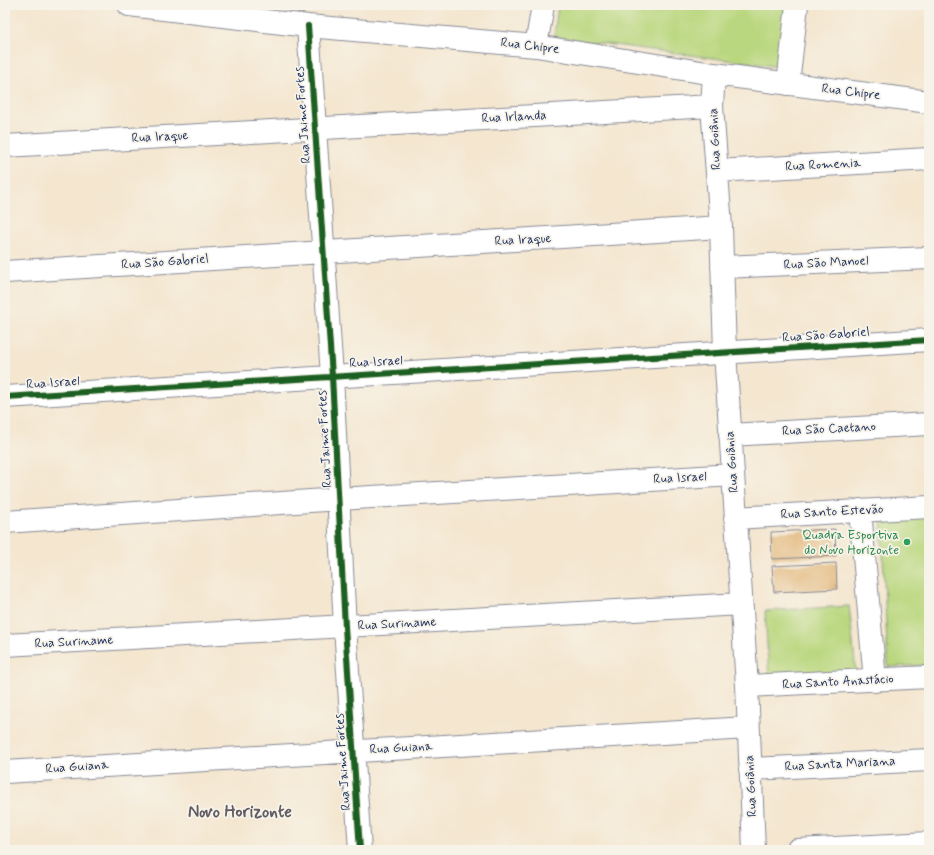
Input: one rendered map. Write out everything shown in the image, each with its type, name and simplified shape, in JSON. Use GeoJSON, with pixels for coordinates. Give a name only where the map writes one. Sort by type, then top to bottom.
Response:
{"type":"FeatureCollection","features":[{"type":"Feature","properties":{"kind":"street","name":"Rua Chipre"},"geometry":{"type":"LineString","coordinates":[[129,5],[308,26],[536,46],[714,74],[929,102]]}},
{"type":"Feature","properties":{"kind":"street"},"geometry":{"type":"LineString","coordinates":[[536,46],[543,5]]}},
{"type":"Feature","properties":{"kind":"street"},"geometry":{"type":"LineString","coordinates":[[788,84],[797,5]]}},
{"type":"Feature","properties":{"kind":"street","name":"Rua Jaime Fortes"},"geometry":{"type":"LineString","coordinates":[[308,26],[332,376],[352,751],[360,850]]}},
{"type":"Feature","properties":{"kind":"street","name":"Rua Goiânia"},"geometry":{"type":"LineString","coordinates":[[714,74],[712,106],[721,227],[725,352],[735,518],[747,686],[754,850]]}},
{"type":"Feature","properties":{"kind":"street","name":"Rua Irlanda"},"geometry":{"type":"LineString","coordinates":[[315,128],[712,106]]}},
{"type":"Feature","properties":{"kind":"street","name":"Rua Iraque"},"geometry":{"type":"LineString","coordinates":[[5,146],[315,128]]}},
{"type":"Feature","properties":{"kind":"street","name":"Rua Romenia"},"geometry":{"type":"LineString","coordinates":[[717,172],[929,159]]}},
{"type":"Feature","properties":{"kind":"street","name":"Rua Iraque"},"geometry":{"type":"LineString","coordinates":[[324,252],[721,227]]}},
{"type":"Feature","properties":{"kind":"street","name":"Rua São Gabriel"},"geometry":{"type":"LineString","coordinates":[[5,272],[324,252]]}},
{"type":"Feature","properties":{"kind":"street","name":"Rua São Manoel"},"geometry":{"type":"LineString","coordinates":[[722,267],[929,258]]}},
{"type":"Feature","properties":{"kind":"street","name":"Rua São Gabriel"},"geometry":{"type":"LineString","coordinates":[[725,352],[929,340]]}},
{"type":"Feature","properties":{"kind":"street","name":"Rua Israel"},"geometry":{"type":"LineString","coordinates":[[5,397],[725,352]]}},
{"type":"Feature","properties":{"kind":"street","name":"Rua São Caetano"},"geometry":{"type":"LineString","coordinates":[[730,435],[929,424]]}},
{"type":"Feature","properties":{"kind":"street","name":"Rua Israel"},"geometry":{"type":"LineString","coordinates":[[5,522],[339,499],[733,475]]}},
{"type":"Feature","properties":{"kind":"street","name":"Rua Santo Estevão"},"geometry":{"type":"LineString","coordinates":[[735,518],[929,507]]}},
{"type":"Feature","properties":{"kind":"street"},"geometry":{"type":"LineString","coordinates":[[860,510],[875,681]]}},
{"type":"Feature","properties":{"kind":"street","name":"Rua Suriname"},"geometry":{"type":"LineString","coordinates":[[5,645],[741,604]]}},
{"type":"Feature","properties":{"kind":"street","name":"Rua Santo Anastácio"},"geometry":{"type":"LineString","coordinates":[[747,686],[875,681],[929,677]]}},
{"type":"Feature","properties":{"kind":"street","name":"Rua Guiana"},"geometry":{"type":"LineString","coordinates":[[5,772],[748,728]]}},
{"type":"Feature","properties":{"kind":"street","name":"Rua Santa Mariana"},"geometry":{"type":"LineString","coordinates":[[750,768],[929,760]]}},
{"type":"Feature","properties":{"kind":"street"},"geometry":{"type":"LineString","coordinates":[[797,850],[929,843]]}},
{"type":"Feature","properties":{"kind":"green space"},"geometry":{"type":"Polygon","coordinates":[[[558,5],[789,5],[780,67],[554,37],[558,5]]]}},
{"type":"Feature","properties":{"kind":"green space"},"geometry":{"type":"Polygon","coordinates":[[[929,510],[929,665],[888,667],[881,513],[929,510]]]}},
{"type":"Feature","properties":{"kind":"green space"},"geometry":{"type":"Polygon","coordinates":[[[849,606],[856,672],[769,679],[765,611],[849,606]]]}},
{"type":"Feature","properties":{"kind":"building"},"geometry":{"type":"Polygon","coordinates":[[[835,529],[836,556],[772,559],[771,532],[835,529]]]}},
{"type":"Feature","properties":{"kind":"building"},"geometry":{"type":"Polygon","coordinates":[[[836,563],[837,589],[774,592],[772,566],[836,563]]]}},
{"type":"Feature","properties":{"kind":"cycle path"},"geometry":{"type":"LineString","coordinates":[[308,26],[332,376],[345,627],[360,850]]}},
{"type":"Feature","properties":{"kind":"cycle path"},"geometry":{"type":"LineString","coordinates":[[5,397],[929,340]]}},
{"type":"Feature","properties":{"kind":"place","name":"Quadra Esportiva do Novo Horizonte"},"geometry":{"type":"Point","coordinates":[907,542]}},
{"type":"Feature","properties":{"kind":"district","name":"Novo Horizonte"},"geometry":{"type":"Point","coordinates":[240,812]}}]}
